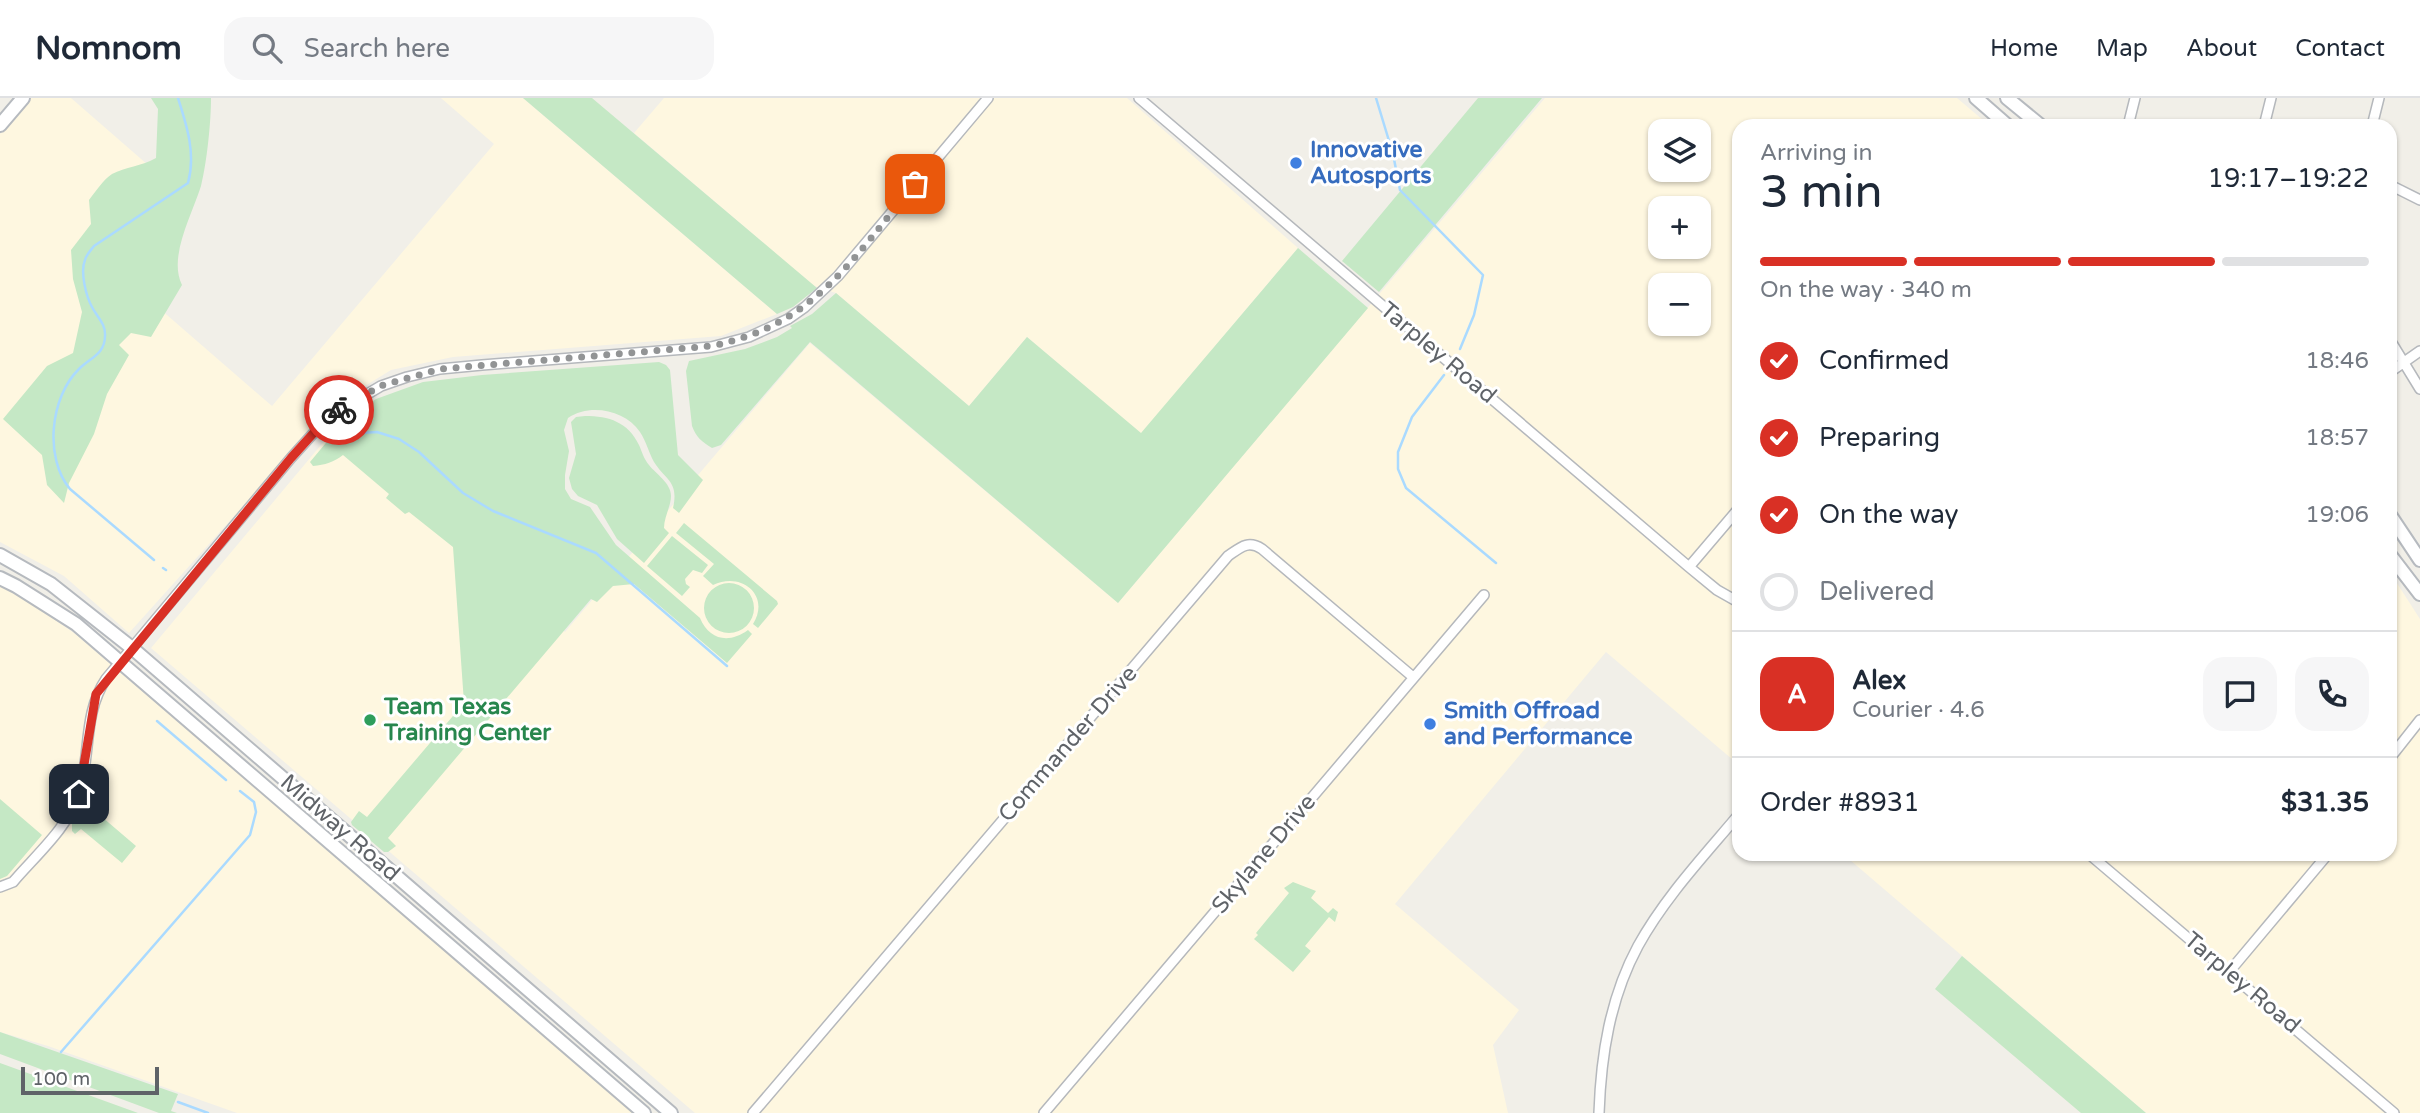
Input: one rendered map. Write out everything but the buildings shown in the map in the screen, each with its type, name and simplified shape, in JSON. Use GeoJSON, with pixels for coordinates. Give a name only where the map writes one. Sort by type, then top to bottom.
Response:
{"type":"FeatureCollection","features":[{"type":"Feature","properties":{"kind":"main road"},"geometry":{"type":"LineString","coordinates":[[0,125],[23,98]]}},
{"type":"Feature","properties":{"kind":"main road"},"geometry":{"type":"LineString","coordinates":[[1976,98],[2000,119]]}},
{"type":"Feature","properties":{"kind":"main road"},"geometry":{"type":"LineString","coordinates":[[2007,98],[2032,119]]}},
{"type":"Feature","properties":{"kind":"main road"},"geometry":{"type":"LineString","coordinates":[[2397,526],[2420,560]]}},
{"type":"Feature","properties":{"kind":"main road","name":"Midway Road"},"geometry":{"type":"LineString","coordinates":[[0,555],[51,584],[132,648],[671,1113]]}},
{"type":"Feature","properties":{"kind":"main road"},"geometry":{"type":"LineString","coordinates":[[2397,564],[2420,594]]}},
{"type":"Feature","properties":{"kind":"main road","name":"Midway Road"},"geometry":{"type":"LineString","coordinates":[[0,578],[76,625],[644,1113]]}},
{"type":"Feature","properties":{"kind":"main road"},"geometry":{"type":"LineString","coordinates":[[323,838],[336,824]]}},
{"type":"Feature","properties":{"kind":"main road"},"geometry":{"type":"LineString","coordinates":[[476,969],[488,955]]}},
{"type":"Feature","properties":{"kind":"street"},"geometry":{"type":"LineString","coordinates":[[0,887],[13,882],[72,810],[84,776],[92,706],[96,694],[319,427],[351,402],[380,386],[440,369],[711,346],[730,343],[766,330],[805,307],[838,276],[988,98]]}},
{"type":"Feature","properties":{"kind":"street","name":"Tarpley Road"},"geometry":{"type":"LineString","coordinates":[[1139,98],[1689,567],[1732,598]]}},
{"type":"Feature","properties":{"kind":"street"},"geometry":{"type":"LineString","coordinates":[[2130,119],[2134,98]]}},
{"type":"Feature","properties":{"kind":"street"},"geometry":{"type":"LineString","coordinates":[[2266,119],[2271,98]]}},
{"type":"Feature","properties":{"kind":"street"},"geometry":{"type":"LineString","coordinates":[[2374,119],[2379,98]]}},
{"type":"Feature","properties":{"kind":"street"},"geometry":{"type":"LineString","coordinates":[[2397,188],[2420,200]]}},
{"type":"Feature","properties":{"kind":"street"},"geometry":{"type":"LineString","coordinates":[[2397,350],[2420,388]]}},
{"type":"Feature","properties":{"kind":"street"},"geometry":{"type":"LineString","coordinates":[[2397,367],[2420,351]]}},
{"type":"Feature","properties":{"kind":"street"},"geometry":{"type":"LineString","coordinates":[[1689,567],[1732,516]]}},
{"type":"Feature","properties":{"kind":"street","name":"Commander Drive"},"geometry":{"type":"LineString","coordinates":[[753,1113],[1228,556],[1243,545],[1253,544],[1262,549],[1413,677]]}},
{"type":"Feature","properties":{"kind":"street","name":"Skylane Drive"},"geometry":{"type":"LineString","coordinates":[[1044,1113],[1484,595]]}},
{"type":"Feature","properties":{"kind":"street"},"geometry":{"type":"LineString","coordinates":[[2397,749],[2420,720]]}},
{"type":"Feature","properties":{"kind":"street"},"geometry":{"type":"LineString","coordinates":[[1599,1113],[1603,1055],[1614,1005],[1628,967],[1638,946],[1674,891],[1732,822]]}},
{"type":"Feature","properties":{"kind":"street","name":"Tarpley Road"},"geometry":{"type":"LineString","coordinates":[[2097,861],[2394,1113]]}},
{"type":"Feature","properties":{"kind":"street"},"geometry":{"type":"LineString","coordinates":[[2229,972],[2322,861]]}},
{"type":"Feature","properties":{"kind":"shaded area"},"geometry":{"type":"Polygon","coordinates":[[[31,98],[71,98],[148,165],[84,243],[272,406],[494,144],[441,98],[523,98],[777,314],[721,336],[453,357],[391,370],[334,405],[129,633],[64,576],[0,542],[0,134],[31,98]]]}},
{"type":"Feature","properties":{"kind":"shaded area"},"geometry":{"type":"Polygon","coordinates":[[[664,98],[1127,98],[1298,248],[1141,434],[1027,337],[969,406],[836,293],[814,286],[634,133],[664,98]]]}},
{"type":"Feature","properties":{"kind":"shaded area"},"geometry":{"type":"Polygon","coordinates":[[[1545,98],[1957,98],[1982,119],[1732,119],[1732,759],[1606,652],[1395,904],[1519,1010],[1493,1045],[1508,1113],[695,1113],[151,648],[331,433],[565,632],[810,343],[1118,603],[1545,98]]]}},
{"type":"Feature","properties":{"kind":"shaded area"},"geometry":{"type":"Polygon","coordinates":[[[2397,583],[2420,619],[2420,1113],[2146,1113],[1851,861],[2397,861],[2397,583]]]}},
{"type":"Feature","properties":{"kind":"shaded area"},"geometry":{"type":"Polygon","coordinates":[[[0,585],[74,633],[635,1113],[237,1113],[48,1046],[0,1032],[0,585]]]}},
{"type":"Feature","properties":{"kind":"green space"},"geometry":{"type":"Polygon","coordinates":[[[151,98],[211,98],[201,186],[179,249],[178,274],[182,285],[151,337],[131,333],[119,345],[129,355],[107,394],[94,434],[69,483],[64,503],[47,485],[42,455],[3,419],[47,366],[73,353],[82,312],[73,279],[71,250],[91,224],[89,200],[103,182],[117,172],[156,158],[158,109],[151,98]]]}},
{"type":"Feature","properties":{"kind":"green space"},"geometry":{"type":"Polygon","coordinates":[[[523,98],[592,98],[817,288],[793,307],[777,314],[523,98]]]}},
{"type":"Feature","properties":{"kind":"green space"},"geometry":{"type":"Polygon","coordinates":[[[1478,98],[1542,98],[1379,292],[1342,261],[1478,98]]]}},
{"type":"Feature","properties":{"kind":"green space"},"geometry":{"type":"Polygon","coordinates":[[[1298,248],[1368,308],[1118,603],[810,342],[721,445],[712,448],[708,446],[697,436],[692,426],[686,371],[689,361],[745,349],[777,337],[812,314],[836,293],[969,406],[1027,337],[1141,433],[1298,248]]]}},
{"type":"Feature","properties":{"kind":"green space"},"geometry":{"type":"Polygon","coordinates":[[[659,362],[670,370],[678,455],[703,480],[679,513],[673,508],[673,487],[654,462],[640,432],[626,418],[607,411],[586,411],[568,418],[564,430],[569,451],[565,489],[571,499],[590,507],[616,545],[700,618],[714,635],[720,638],[734,637],[748,630],[752,634],[727,663],[634,584],[613,586],[597,602],[591,599],[388,838],[396,846],[384,852],[351,822],[359,811],[367,817],[464,703],[453,547],[409,512],[405,514],[386,498],[389,494],[343,455],[321,465],[313,466],[310,462],[330,438],[347,442],[348,428],[337,435],[332,431],[376,399],[423,382],[659,362]]]}},
{"type":"Feature","properties":{"kind":"green space"},"geometry":{"type":"Polygon","coordinates":[[[576,417],[610,419],[629,431],[635,437],[647,463],[670,491],[671,500],[664,528],[669,533],[644,563],[617,539],[597,505],[578,496],[572,489],[569,478],[576,454],[571,422],[576,417]]]}},
{"type":"Feature","properties":{"kind":"green space"},"geometry":{"type":"Polygon","coordinates":[[[684,523],[777,601],[778,604],[758,628],[753,624],[758,613],[756,595],[743,584],[723,581],[713,585],[703,576],[714,564],[676,533],[684,523]]]}},
{"type":"Feature","properties":{"kind":"green space"},"geometry":{"type":"Polygon","coordinates":[[[672,536],[708,565],[702,573],[693,570],[685,579],[690,587],[682,596],[647,566],[672,536]]]}},
{"type":"Feature","properties":{"kind":"green space"},"geometry":{"type":"Polygon","coordinates":[[[729,583],[747,590],[754,608],[747,626],[729,633],[711,626],[704,608],[711,590],[729,583]]]}},
{"type":"Feature","properties":{"kind":"green space"},"geometry":{"type":"Polygon","coordinates":[[[0,799],[42,835],[7,876],[0,879],[0,799]]]}},
{"type":"Feature","properties":{"kind":"green space"},"geometry":{"type":"Polygon","coordinates":[[[82,807],[99,820],[102,817],[136,846],[122,863],[81,829],[75,834],[72,831],[72,824],[82,807]]]}},
{"type":"Feature","properties":{"kind":"green space"},"geometry":{"type":"Polygon","coordinates":[[[1293,882],[1316,891],[1311,898],[1328,913],[1333,908],[1338,912],[1335,922],[1329,917],[1305,946],[1311,951],[1293,972],[1254,939],[1289,893],[1284,888],[1293,882]]]}},
{"type":"Feature","properties":{"kind":"green space"},"geometry":{"type":"Polygon","coordinates":[[[1962,956],[2146,1113],[2081,1113],[1935,989],[1962,956]]]}},
{"type":"Feature","properties":{"kind":"green space"},"geometry":{"type":"Polygon","coordinates":[[[0,1032],[178,1094],[171,1111],[177,1113],[159,1113],[0,1054],[0,1032]]]}},
{"type":"Feature","properties":{"kind":"green space"},"geometry":{"type":"Polygon","coordinates":[[[0,1063],[138,1113],[0,1113],[0,1063]]]}},
{"type":"Feature","properties":{"kind":"waterway"},"geometry":{"type":"LineString","coordinates":[[154,560],[70,489],[56,461],[54,428],[62,395],[69,381],[100,351],[104,342],[104,328],[84,284],[86,256],[94,246],[188,183],[191,151],[178,98]]}},
{"type":"Feature","properties":{"kind":"waterway"},"geometry":{"type":"LineString","coordinates":[[1376,98],[1393,154],[1400,190],[1483,275],[1474,315],[1460,349]]}},
{"type":"Feature","properties":{"kind":"waterway"},"geometry":{"type":"LineString","coordinates":[[1444,375],[1412,417],[1398,452],[1398,469],[1406,488],[1496,563]]}},
{"type":"Feature","properties":{"kind":"waterway"},"geometry":{"type":"LineString","coordinates":[[339,430],[345,434],[377,432],[399,439],[419,452],[463,493],[493,511],[596,553],[727,666]]}},
{"type":"Feature","properties":{"kind":"waterway"},"geometry":{"type":"LineString","coordinates":[[157,721],[226,780]]}},
{"type":"Feature","properties":{"kind":"waterway"},"geometry":{"type":"LineString","coordinates":[[61,1052],[250,835],[256,812],[254,802],[240,791]]}},
{"type":"Feature","properties":{"kind":"waterway"},"geometry":{"type":"LineString","coordinates":[[178,1102],[208,1113]]}},
{"type":"Feature","properties":{"kind":"way so far"},"geometry":{"type":"LineString","coordinates":[[339,410],[380,386],[440,369],[711,346],[749,337],[788,319],[822,292],[915,184]]}},
{"type":"Feature","properties":{"kind":"place","name":"Innovative Autosports"},"geometry":{"type":"Point","coordinates":[1296,163]}},
{"type":"Feature","properties":{"kind":"place","name":"Team Texas Training Center"},"geometry":{"type":"Point","coordinates":[370,720]}},
{"type":"Feature","properties":{"kind":"place","name":"Smith Offroad and Performance"},"geometry":{"type":"Point","coordinates":[1430,724]}},
{"type":"Feature","properties":{"kind":"route"},"geometry":{"type":"LineString","coordinates":[[79,794],[84,776],[92,706],[106,679],[291,458],[319,427],[339,410]]}}]}
